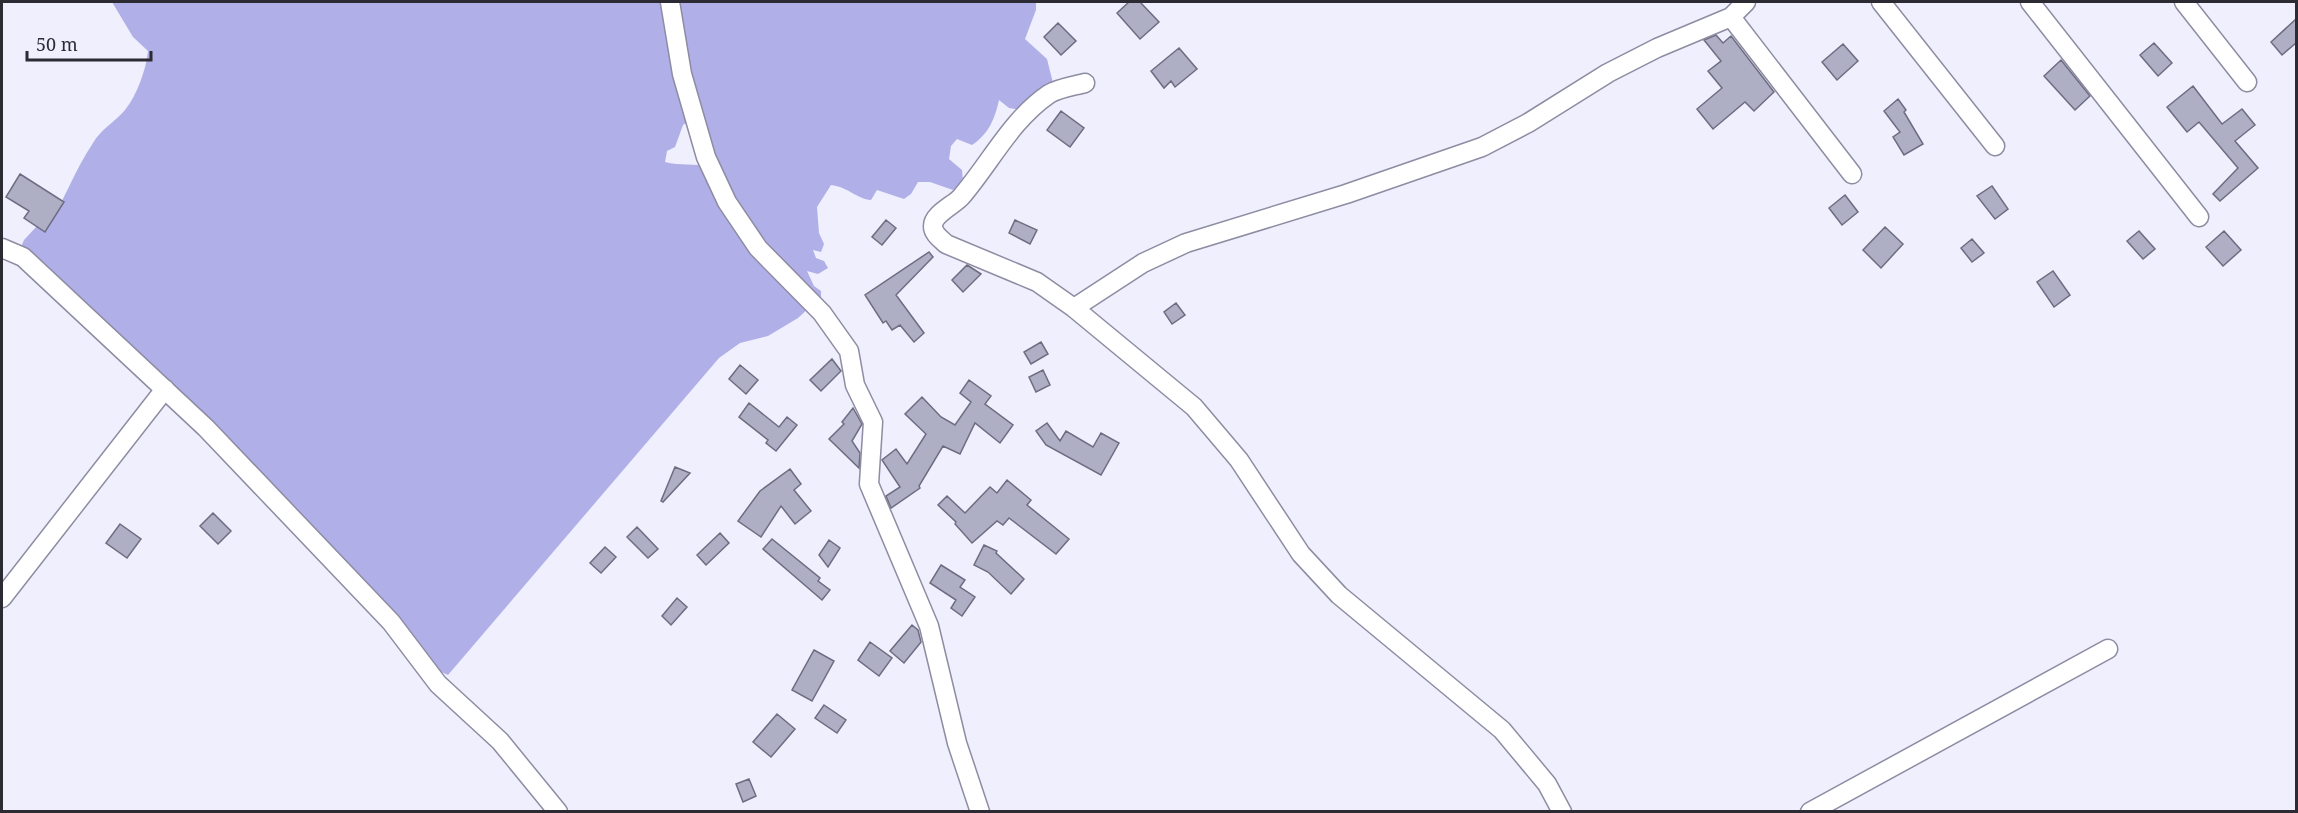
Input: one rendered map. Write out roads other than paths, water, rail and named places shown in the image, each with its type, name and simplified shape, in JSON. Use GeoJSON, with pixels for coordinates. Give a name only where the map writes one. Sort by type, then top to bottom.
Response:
{"type":"FeatureCollection","features":[{"type":"Feature","properties":{"kind":"street"},"geometry":{"type":"LineString","coordinates":[[670,2],[682,74],[713,174],[736,217],[758,248],[822,313],[849,351],[855,384],[873,422],[869,484],[929,626],[957,743],[980,812]]}},
{"type":"Feature","properties":{"kind":"street"},"geometry":{"type":"LineString","coordinates":[[1074,308],[1143,263],[1186,243],[1346,194],[1482,147],[1528,123],[1608,73],[1657,48],[1731,17],[1746,2]]}},
{"type":"Feature","properties":{"kind":"street"},"geometry":{"type":"LineString","coordinates":[[1881,2],[1995,146]]}},
{"type":"Feature","properties":{"kind":"street"},"geometry":{"type":"LineString","coordinates":[[2030,2],[2199,218]]}},
{"type":"Feature","properties":{"kind":"street"},"geometry":{"type":"LineString","coordinates":[[2184,2],[2247,82]]}},
{"type":"Feature","properties":{"kind":"street"},"geometry":{"type":"LineString","coordinates":[[1731,17],[1852,174]]}},
{"type":"Feature","properties":{"kind":"street"},"geometry":{"type":"LineString","coordinates":[[1085,83],[1052,93],[1028,111],[1002,140],[959,199],[936,218],[933,226],[936,235],[946,244],[1014,275],[1037,282],[1074,308],[1194,407],[1239,460],[1301,554],[1339,595],[1502,730],[1547,784],[1562,812]]}},
{"type":"Feature","properties":{"kind":"street"},"geometry":{"type":"LineString","coordinates":[[2,248],[23,257],[206,428],[391,622],[438,684],[500,741],[558,812]]}},
{"type":"Feature","properties":{"kind":"street"},"geometry":{"type":"LineString","coordinates":[[2,598],[165,389]]}},
{"type":"Feature","properties":{"kind":"street"},"geometry":{"type":"LineString","coordinates":[[1810,812],[2108,649]]}}]}
